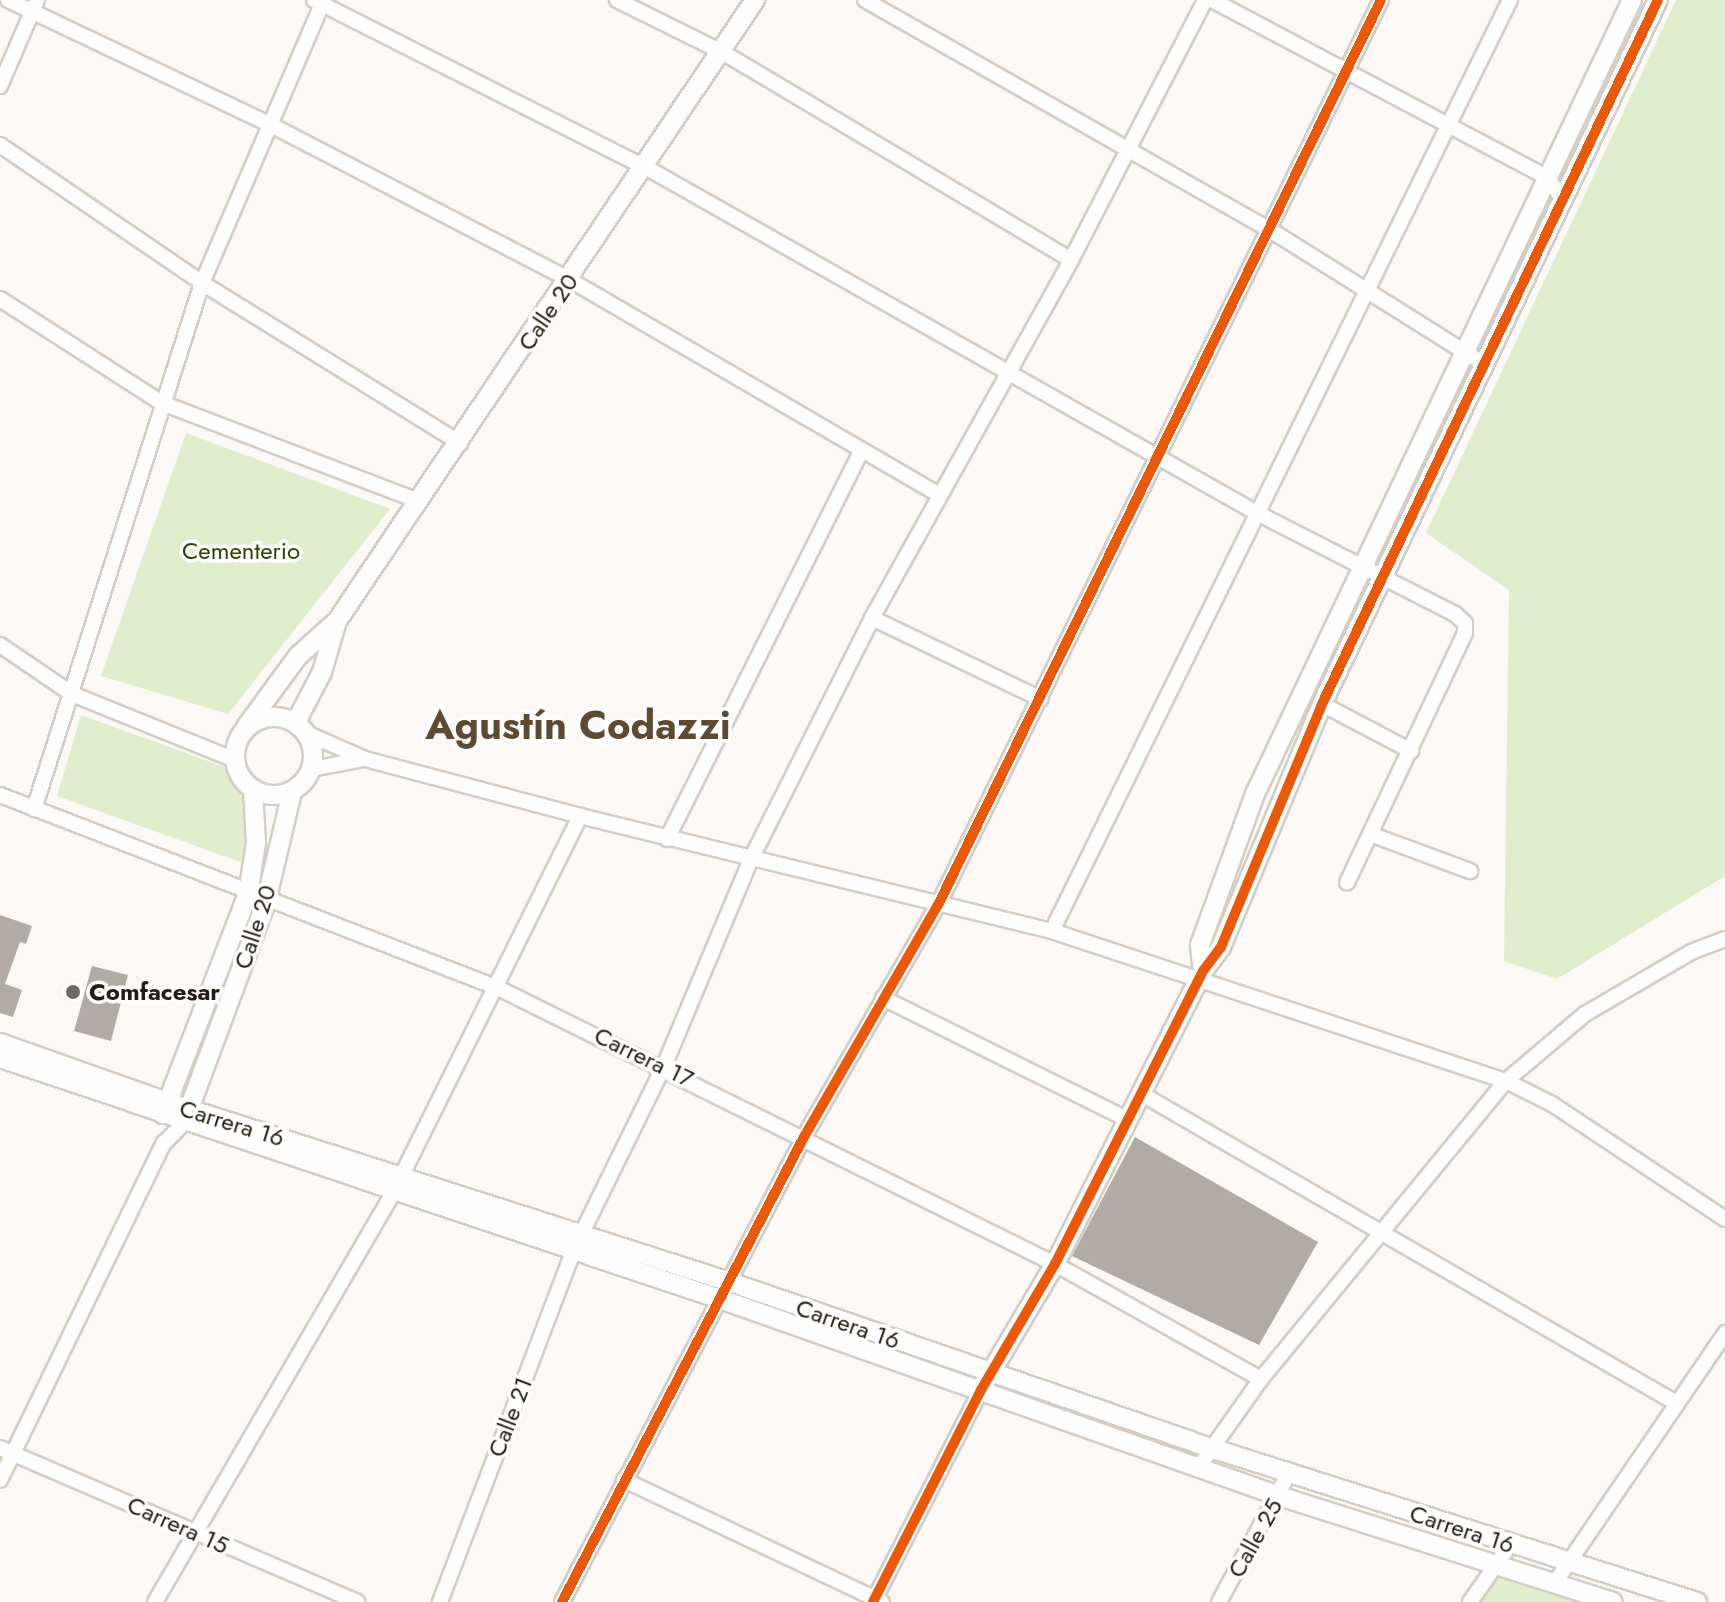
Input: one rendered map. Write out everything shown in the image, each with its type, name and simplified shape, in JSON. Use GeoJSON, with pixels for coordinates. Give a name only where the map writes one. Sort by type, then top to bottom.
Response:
{"type":"FeatureCollection","features":[{"type":"Feature","properties":{"kind":"street"},"geometry":{"type":"LineString","coordinates":[[8,0],[35,6],[570,280],[938,494]]}},
{"type":"Feature","properties":{"kind":"street"},"geometry":{"type":"LineString","coordinates":[[617,0],[724,53],[1071,260]]}},
{"type":"Feature","properties":{"kind":"street","name":"Calle 20"},"geometry":{"type":"LineString","coordinates":[[246,727],[298,656],[337,621],[647,168],[724,53],[755,0]]}},
{"type":"Feature","properties":{"kind":"street"},"geometry":{"type":"LineString","coordinates":[[865,0],[1267,228],[1485,365]]}},
{"type":"Feature","properties":{"kind":"street","name":"Calle 21"},"geometry":{"type":"LineString","coordinates":[[440,1602],[573,1251],[664,1066],[750,861],[872,618],[938,494],[1071,260],[1205,0]]}},
{"type":"Feature","properties":{"kind":"street"},"geometry":{"type":"LineString","coordinates":[[1212,0],[1342,72],[1446,122],[1547,177],[1563,200]]}},
{"type":"Feature","properties":{"kind":"street"},"geometry":{"type":"LineString","coordinates":[[562,1602],[804,1137],[939,903],[1159,457],[1342,72],[1381,0]]}},
{"type":"Feature","properties":{"kind":"street"},"geometry":{"type":"LineString","coordinates":[[1052,931],[1446,122],[1510,0]]}},
{"type":"Feature","properties":{"kind":"street"},"geometry":{"type":"LineString","coordinates":[[1201,976],[1200,945],[1255,794],[1358,568],[1465,354],[1632,0]]}},
{"type":"Feature","properties":{"kind":"street"},"geometry":{"type":"LineString","coordinates":[[624,1480],[877,1601],[985,1382],[1055,1264],[1201,976],[1221,947],[1322,704],[1658,0]]}},
{"type":"Feature","properties":{"kind":"street"},"geometry":{"type":"LineString","coordinates":[[34,809],[202,283],[271,125],[320,1],[647,168],[1255,512],[1465,623],[1465,633],[1347,883]]}},
{"type":"Feature","properties":{"kind":"street"},"geometry":{"type":"LineString","coordinates":[[0,86],[35,6]]}},
{"type":"Feature","properties":{"kind":"street"},"geometry":{"type":"LineString","coordinates":[[0,145],[202,283],[460,443]]}},
{"type":"Feature","properties":{"kind":"street"},"geometry":{"type":"LineString","coordinates":[[0,299],[162,403],[418,501]]}},
{"type":"Feature","properties":{"kind":"street"},"geometry":{"type":"LineString","coordinates":[[667,839],[861,451]]}},
{"type":"Feature","properties":{"kind":"street"},"geometry":{"type":"LineString","coordinates":[[872,618],[1041,699]]}},
{"type":"Feature","properties":{"kind":"street","name":"Calle 20"},"geometry":{"type":"LineString","coordinates":[[302,728],[337,621]]}},
{"type":"Feature","properties":{"kind":"street"},"geometry":{"type":"LineString","coordinates":[[0,645],[72,694],[235,760],[253,790],[272,796],[292,792],[312,769],[314,751],[302,728]]}},
{"type":"Feature","properties":{"kind":"street"},"geometry":{"type":"LineString","coordinates":[[1322,704],[1411,751]]}},
{"type":"Feature","properties":{"kind":"street"},"geometry":{"type":"LineString","coordinates":[[235,760],[237,742],[246,727],[279,716],[365,759],[750,861],[1052,931],[1201,976],[1506,1081],[1552,1104],[1725,1219]]}},
{"type":"Feature","properties":{"kind":"street"},"geometry":{"type":"LineString","coordinates":[[312,769],[365,759]]}},
{"type":"Feature","properties":{"kind":"street","name":"Calle 20"},"geometry":{"type":"LineString","coordinates":[[164,1143],[164,1109],[248,894],[256,843],[253,790]]}},
{"type":"Feature","properties":{"kind":"street","name":"Calle 20"},"geometry":{"type":"LineString","coordinates":[[0,1480],[7,1450],[164,1143],[187,1116],[266,902],[292,792]]}},
{"type":"Feature","properties":{"kind":"street","name":"Carrera 17"},"geometry":{"type":"LineString","coordinates":[[0,795],[266,902],[498,988],[664,1066],[1055,1264],[1261,1379]]}},
{"type":"Feature","properties":{"kind":"street"},"geometry":{"type":"LineString","coordinates":[[155,1602],[397,1183],[498,988],[580,816]]}},
{"type":"Feature","properties":{"kind":"street"},"geometry":{"type":"LineString","coordinates":[[1370,834],[1470,871]]}},
{"type":"Feature","properties":{"kind":"street"},"geometry":{"type":"LineString","coordinates":[[1198,1468],[1261,1379],[1506,1081],[1585,1014],[1691,952],[1725,939]]}},
{"type":"Feature","properties":{"kind":"street"},"geometry":{"type":"LineString","coordinates":[[883,998],[1127,1119]]}},
{"type":"Feature","properties":{"kind":"street","name":"Carrera 16"},"geometry":{"type":"LineString","coordinates":[[0,1043],[164,1109]]}},
{"type":"Feature","properties":{"kind":"street","name":"Carrera 16"},"geometry":{"type":"LineString","coordinates":[[0,1058],[397,1183],[582,1233],[727,1281],[1198,1468],[1613,1602]]}},
{"type":"Feature","properties":{"kind":"street"},"geometry":{"type":"LineString","coordinates":[[1140,1093],[1676,1403]]}},
{"type":"Feature","properties":{"kind":"street","name":"Carrera 16"},"geometry":{"type":"LineString","coordinates":[[397,1183],[573,1251],[720,1299],[985,1382],[1211,1448],[1697,1602]]}},
{"type":"Feature","properties":{"kind":"street"},"geometry":{"type":"LineString","coordinates":[[1554,1584],[1725,1333]]}},
{"type":"Feature","properties":{"kind":"street","name":"Carrera 15"},"geometry":{"type":"LineString","coordinates":[[7,1450],[357,1602]]}},
{"type":"Feature","properties":{"kind":"street","name":"Calle 25"},"geometry":{"type":"LineString","coordinates":[[1219,1602],[1289,1473]]}},
{"type":"Feature","properties":{"kind":"street"},"geometry":{"type":"LineString","coordinates":[[1470,1602],[1510,1545]]}},
{"type":"Feature","properties":{"kind":"green space"},"geometry":{"type":"Polygon","coordinates":[[[1676,0],[1725,0],[1725,876],[1557,979],[1504,961],[1509,590],[1426,533],[1676,0]]]}},
{"type":"Feature","properties":{"kind":"green space","name":"Cementerio"},"geometry":{"type":"Polygon","coordinates":[[[186,433],[390,509],[228,714],[101,676],[186,433]]]}},
{"type":"Feature","properties":{"kind":"green space"},"geometry":{"type":"Polygon","coordinates":[[[81,715],[230,769],[245,797],[249,865],[57,796],[81,715]]]}},
{"type":"Feature","properties":{"kind":"green space"},"geometry":{"type":"Polygon","coordinates":[[[1499,1576],[1581,1602],[1481,1602],[1499,1576]]]}},
{"type":"Feature","properties":{"kind":"building"},"geometry":{"type":"Polygon","coordinates":[[[0,915],[32,926],[26,944],[20,942],[5,984],[22,990],[13,1017],[0,1013],[0,915]]]}},
{"type":"Feature","properties":{"kind":"building"},"geometry":{"type":"Polygon","coordinates":[[[92,966],[128,975],[111,1041],[74,1031],[92,966]]]}},
{"type":"Feature","properties":{"kind":"building"},"geometry":{"type":"Polygon","coordinates":[[[1135,1137],[1318,1242],[1259,1345],[1072,1256],[1135,1137]]]}},
{"type":"Feature","properties":{"kind":"cycle path"},"geometry":{"type":"LineString","coordinates":[[562,1602],[804,1137],[939,903],[1381,0]]}},
{"type":"Feature","properties":{"kind":"cycle path"},"geometry":{"type":"LineString","coordinates":[[873,1602],[981,1390],[1055,1264],[1203,971],[1221,947],[1322,704],[1658,0]]}},
{"type":"Feature","properties":{"kind":"place","name":"Comfacesar"},"geometry":{"type":"Point","coordinates":[73,992]}},
{"type":"Feature","properties":{"kind":"district","name":"Agustín Codazzi"},"geometry":{"type":"Point","coordinates":[578,725]}}]}
